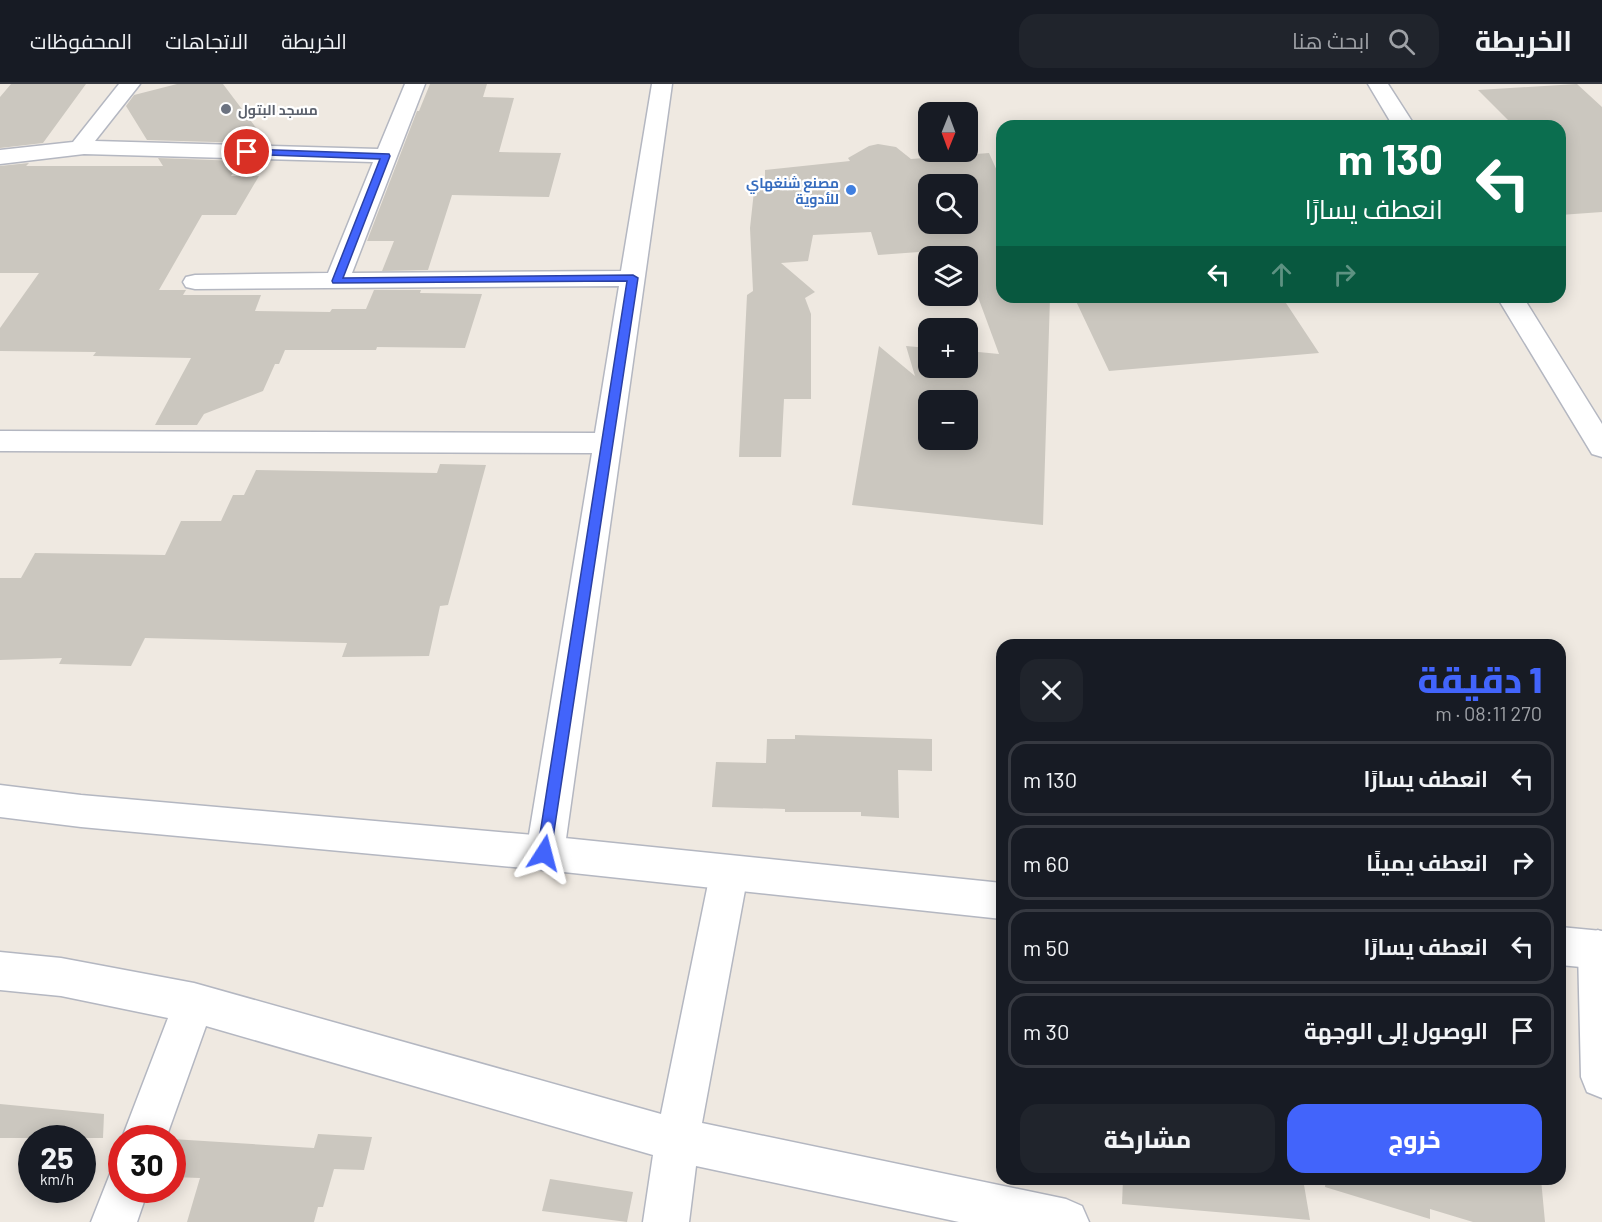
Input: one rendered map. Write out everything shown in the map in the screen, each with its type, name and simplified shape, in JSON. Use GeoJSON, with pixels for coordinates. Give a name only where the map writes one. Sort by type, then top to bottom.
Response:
{"type":"FeatureCollection","features":[{"type":"Feature","properties":{"kind":"street"},"geometry":{"type":"LineString","coordinates":[[84,147],[84,140],[129,84]]}},
{"type":"Feature","properties":{"kind":"street"},"geometry":{"type":"LineString","coordinates":[[337,281],[415,84]]}},
{"type":"Feature","properties":{"kind":"street"},"geometry":{"type":"LineString","coordinates":[[544,853],[663,84]]}},
{"type":"Feature","properties":{"kind":"street"},"geometry":{"type":"LineString","coordinates":[[1378,84],[1400,120]]}},
{"type":"Feature","properties":{"kind":"street"},"geometry":{"type":"LineString","coordinates":[[0,157],[84,147],[386,156]]}},
{"type":"Feature","properties":{"kind":"street"},"geometry":{"type":"LineString","coordinates":[[195,282],[633,278]]}},
{"type":"Feature","properties":{"kind":"street"},"geometry":{"type":"LineString","coordinates":[[1514,303],[1598,431]]}},
{"type":"Feature","properties":{"kind":"street"},"geometry":{"type":"LineString","coordinates":[[0,441],[608,443]]}},
{"type":"Feature","properties":{"kind":"street"},"geometry":{"type":"LineString","coordinates":[[0,801],[93,813],[544,853],[996,900]]}},
{"type":"Feature","properties":{"kind":"street"},"geometry":{"type":"LineString","coordinates":[[666,1222],[677,1140],[729,874]]}},
{"type":"Feature","properties":{"kind":"street"},"geometry":{"type":"LineString","coordinates":[[1587,948],[1602,1077]]}},
{"type":"Feature","properties":{"kind":"street"},"geometry":{"type":"LineString","coordinates":[[0,971],[61,977],[194,1002],[677,1140],[1066,1222]]}},
{"type":"Feature","properties":{"kind":"street"},"geometry":{"type":"LineString","coordinates":[[149,1125],[194,1002]]}},
{"type":"Feature","properties":{"kind":"street"},"geometry":{"type":"LineString","coordinates":[[114,1222],[121,1203]]}},
{"type":"Feature","properties":{"kind":"building"},"geometry":{"type":"Polygon","coordinates":[[[11,84],[86,84],[43,143],[0,148],[0,97],[11,84]]]}},
{"type":"Feature","properties":{"kind":"building"},"geometry":{"type":"Polygon","coordinates":[[[177,84],[223,84],[257,129],[249,143],[147,140],[126,106],[134,95],[177,84]]]}},
{"type":"Feature","properties":{"kind":"building"},"geometry":{"type":"Polygon","coordinates":[[[430,84],[487,84],[483,97],[514,98],[499,152],[561,153],[549,197],[452,195],[428,270],[382,271],[394,241],[367,241],[417,111],[419,111],[430,84]]]}},
{"type":"Feature","properties":{"kind":"building"},"geometry":{"type":"Polygon","coordinates":[[[1577,84],[1602,107],[1602,212],[1566,215],[1566,120],[1508,120],[1478,90],[1577,84]]]}},
{"type":"Feature","properties":{"kind":"building"},"geometry":{"type":"Polygon","coordinates":[[[878,144],[896,147],[911,159],[918,158],[918,162],[978,162],[978,154],[989,153],[996,169],[996,303],[1050,303],[1043,525],[852,505],[879,346],[915,376],[906,346],[918,347],[918,378],[978,378],[978,352],[999,354],[978,297],[978,246],[918,246],[918,252],[878,255],[871,232],[813,235],[808,261],[781,263],[815,292],[805,298],[811,314],[811,399],[784,399],[781,457],[739,457],[747,295],[753,291],[750,228],[754,191],[765,189],[765,170],[850,161],[848,158],[869,146],[878,144]]]}},
{"type":"Feature","properties":{"kind":"building"},"geometry":{"type":"Polygon","coordinates":[[[158,158],[240,161],[231,176],[259,176],[236,215],[202,215],[159,290],[186,290],[183,295],[261,295],[255,311],[330,312],[332,309],[366,309],[374,290],[482,294],[465,348],[377,347],[376,350],[285,350],[279,364],[275,364],[263,391],[204,414],[197,425],[155,425],[191,358],[93,356],[96,352],[0,351],[0,328],[39,273],[0,273],[0,166],[29,163],[26,166],[163,166],[158,158]]]}},
{"type":"Feature","properties":{"kind":"building"},"geometry":{"type":"Polygon","coordinates":[[[1077,303],[1286,303],[1319,353],[1109,371],[1077,303]]]}},
{"type":"Feature","properties":{"kind":"building"},"geometry":{"type":"Polygon","coordinates":[[[440,464],[486,465],[448,605],[440,606],[429,656],[342,657],[347,643],[145,638],[131,666],[59,664],[62,658],[0,660],[0,578],[21,578],[35,553],[165,555],[181,521],[221,521],[233,495],[244,495],[256,470],[437,473],[440,464]]]}},
{"type":"Feature","properties":{"kind":"building"},"geometry":{"type":"Polygon","coordinates":[[[795,735],[932,739],[932,771],[898,770],[899,818],[861,816],[861,812],[785,812],[785,809],[712,807],[716,762],[766,763],[767,739],[795,739],[795,735]]]}},
{"type":"Feature","properties":{"kind":"building"},"geometry":{"type":"Polygon","coordinates":[[[0,1104],[104,1114],[103,1138],[96,1138],[96,1125],[18,1125],[18,1138],[0,1138],[0,1104]]]}},
{"type":"Feature","properties":{"kind":"building"},"geometry":{"type":"Polygon","coordinates":[[[318,1134],[372,1137],[364,1170],[334,1169],[323,1207],[318,1207],[314,1222],[187,1222],[200,1178],[186,1178],[186,1140],[314,1148],[318,1134]]]}},
{"type":"Feature","properties":{"kind":"building"},"geometry":{"type":"Polygon","coordinates":[[[550,1179],[633,1192],[627,1222],[542,1211],[550,1179]]]}},
{"type":"Feature","properties":{"kind":"building"},"geometry":{"type":"Polygon","coordinates":[[[1123,1185],[1304,1185],[1310,1220],[1122,1204],[1123,1185]]]}},
{"type":"Feature","properties":{"kind":"building"},"geometry":{"type":"Polygon","coordinates":[[[1325,1185],[1542,1185],[1545,1222],[1473,1222],[1430,1209],[1430,1219],[1325,1187],[1325,1185]]]}},
{"type":"Feature","properties":{"kind":"place","name":"مسجد البتول"},"geometry":{"type":"Point","coordinates":[226,109]}},
{"type":"Feature","properties":{"kind":"place","name":"مصنع شنغهاي للأدوية"},"geometry":{"type":"Point","coordinates":[851,190]}},
{"type":"Feature","properties":{"kind":"route"},"geometry":{"type":"LineString","coordinates":[[247,152],[386,156],[337,281],[633,278],[544,853]]}}]}
